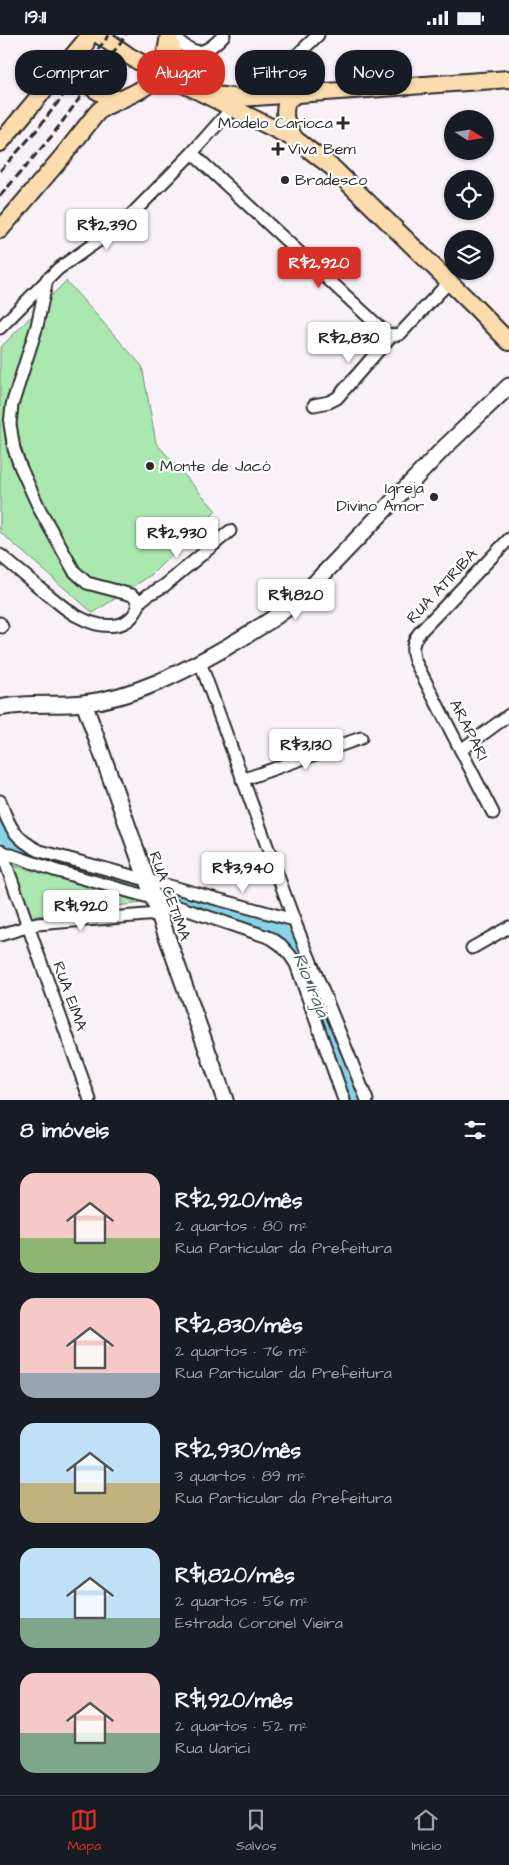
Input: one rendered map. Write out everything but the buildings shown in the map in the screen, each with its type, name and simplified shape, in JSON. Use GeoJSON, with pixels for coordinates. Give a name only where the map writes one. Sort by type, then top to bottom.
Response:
{"type":"FeatureCollection","features":[{"type":"Feature","properties":{"kind":"main road"},"geometry":{"type":"LineString","coordinates":[[166,50],[170,35]]}},
{"type":"Feature","properties":{"kind":"main road"},"geometry":{"type":"LineString","coordinates":[[170,35],[173,50]]}},
{"type":"Feature","properties":{"kind":"main road"},"geometry":{"type":"LineString","coordinates":[[92,36],[137,61]]}},
{"type":"Feature","properties":{"kind":"main road"},"geometry":{"type":"LineString","coordinates":[[92,36],[82,54],[81,69],[95,91],[119,99]]}},
{"type":"Feature","properties":{"kind":"main road"},"geometry":{"type":"LineString","coordinates":[[0,143],[92,36]]}},
{"type":"Feature","properties":{"kind":"main road"},"geometry":{"type":"LineString","coordinates":[[231,109],[291,98],[509,79]]}},
{"type":"Feature","properties":{"kind":"main road"},"geometry":{"type":"LineString","coordinates":[[0,230],[62,157],[92,117],[101,109],[137,89]]}},
{"type":"Feature","properties":{"kind":"main road"},"geometry":{"type":"LineString","coordinates":[[206,95],[294,139],[333,168],[450,281],[509,342]]}},
{"type":"Feature","properties":{"kind":"main road"},"geometry":{"type":"LineString","coordinates":[[220,95],[233,98],[257,96],[291,98]]}},
{"type":"Feature","properties":{"kind":"main road"},"geometry":{"type":"LineString","coordinates":[[291,98],[284,113],[285,122],[294,139]]}},
{"type":"Feature","properties":{"kind":"street"},"geometry":{"type":"LineString","coordinates":[[170,35],[183,45],[198,52],[205,51],[224,35]]}},
{"type":"Feature","properties":{"kind":"street"},"geometry":{"type":"LineString","coordinates":[[304,50],[318,35]]}},
{"type":"Feature","properties":{"kind":"street"},"geometry":{"type":"LineString","coordinates":[[0,328],[47,279],[115,229],[192,153],[231,109]]}},
{"type":"Feature","properties":{"kind":"street"},"geometry":{"type":"LineString","coordinates":[[192,153],[384,333],[391,336],[400,334],[450,281]]}},
{"type":"Feature","properties":{"kind":"street"},"geometry":{"type":"LineString","coordinates":[[0,555],[72,614],[88,622],[116,626],[126,623],[136,613],[138,603],[136,598],[127,593],[87,583],[74,571],[40,510],[14,449],[10,424],[12,405],[37,325],[47,279]]}},
{"type":"Feature","properties":{"kind":"street"},"geometry":{"type":"LineString","coordinates":[[314,405],[329,402],[336,398],[391,336]]}},
{"type":"Feature","properties":{"kind":"street"},"geometry":{"type":"LineString","coordinates":[[0,708],[84,703],[137,691],[200,662],[262,626],[294,603],[444,447],[509,386]]}},
{"type":"Feature","properties":{"kind":"street"},"geometry":{"type":"LineString","coordinates":[[138,603],[164,586],[230,531]]}},
{"type":"Feature","properties":{"kind":"street","name":"RUA ATIRIBA"},"geometry":{"type":"LineString","coordinates":[[415,661],[412,648],[416,637],[509,539]]}},
{"type":"Feature","properties":{"kind":"street","name":"ARAPARI"},"geometry":{"type":"LineString","coordinates":[[415,661],[493,813]]}},
{"type":"Feature","properties":{"kind":"street"},"geometry":{"type":"LineString","coordinates":[[200,662],[294,921],[367,1100]]}},
{"type":"Feature","properties":{"kind":"street","name":"RUA CETIMA"},"geometry":{"type":"LineString","coordinates":[[84,703],[224,1100]]}},
{"type":"Feature","properties":{"kind":"street"},"geometry":{"type":"LineString","coordinates":[[461,750],[509,715]]}},
{"type":"Feature","properties":{"kind":"street"},"geometry":{"type":"LineString","coordinates":[[242,780],[361,738]]}},
{"type":"Feature","properties":{"kind":"street"},"geometry":{"type":"LineString","coordinates":[[0,801],[12,831],[29,845],[55,855],[294,921]]}},
{"type":"Feature","properties":{"kind":"street"},"geometry":{"type":"LineString","coordinates":[[1,849],[54,871],[152,898],[270,938],[282,945],[302,977],[344,1100]]}},
{"type":"Feature","properties":{"kind":"street","name":"RUA EIMA"},"geometry":{"type":"LineString","coordinates":[[1,849],[90,1100]]}},
{"type":"Feature","properties":{"kind":"street"},"geometry":{"type":"LineString","coordinates":[[0,935],[28,926],[76,920],[158,914]]}},
{"type":"Feature","properties":{"kind":"street"},"geometry":{"type":"LineString","coordinates":[[472,947],[509,927]]}},
{"type":"Feature","properties":{"kind":"green space"},"geometry":{"type":"Polygon","coordinates":[[[66,281],[142,366],[156,443],[216,511],[151,575],[93,613],[0,532],[0,348],[66,281]]]}},
{"type":"Feature","properties":{"kind":"green space"},"geometry":{"type":"Polygon","coordinates":[[[12,865],[149,902],[29,917],[12,865]]]}},
{"type":"Feature","properties":{"kind":"waterway","name":"Rio Irajá"},"geometry":{"type":"LineString","coordinates":[[0,822],[14,842],[35,856],[144,887]]}},
{"type":"Feature","properties":{"kind":"waterway","name":"Rio Irajá"},"geometry":{"type":"LineString","coordinates":[[166,892],[248,918],[279,932],[293,943],[302,955],[341,1066],[356,1100]]}},
{"type":"Feature","properties":{"kind":"railway"},"geometry":{"type":"LineString","coordinates":[[0,171],[36,131],[109,35]]}},
{"type":"Feature","properties":{"kind":"railway"},"geometry":{"type":"LineString","coordinates":[[0,196],[51,137],[126,35]]}},
{"type":"Feature","properties":{"kind":"place","name":"Modelo Carioca"},"geometry":{"type":"Point","coordinates":[343,123]}},
{"type":"Feature","properties":{"kind":"place","name":"Viva Bem"},"geometry":{"type":"Point","coordinates":[278,149]}},
{"type":"Feature","properties":{"kind":"place","name":"Bradesco"},"geometry":{"type":"Point","coordinates":[285,180]}},
{"type":"Feature","properties":{"kind":"place","name":"Monte de Jacó"},"geometry":{"type":"Point","coordinates":[150,466]}},
{"type":"Feature","properties":{"kind":"place","name":"Igreja Divino Amor"},"geometry":{"type":"Point","coordinates":[434,497]}}]}
